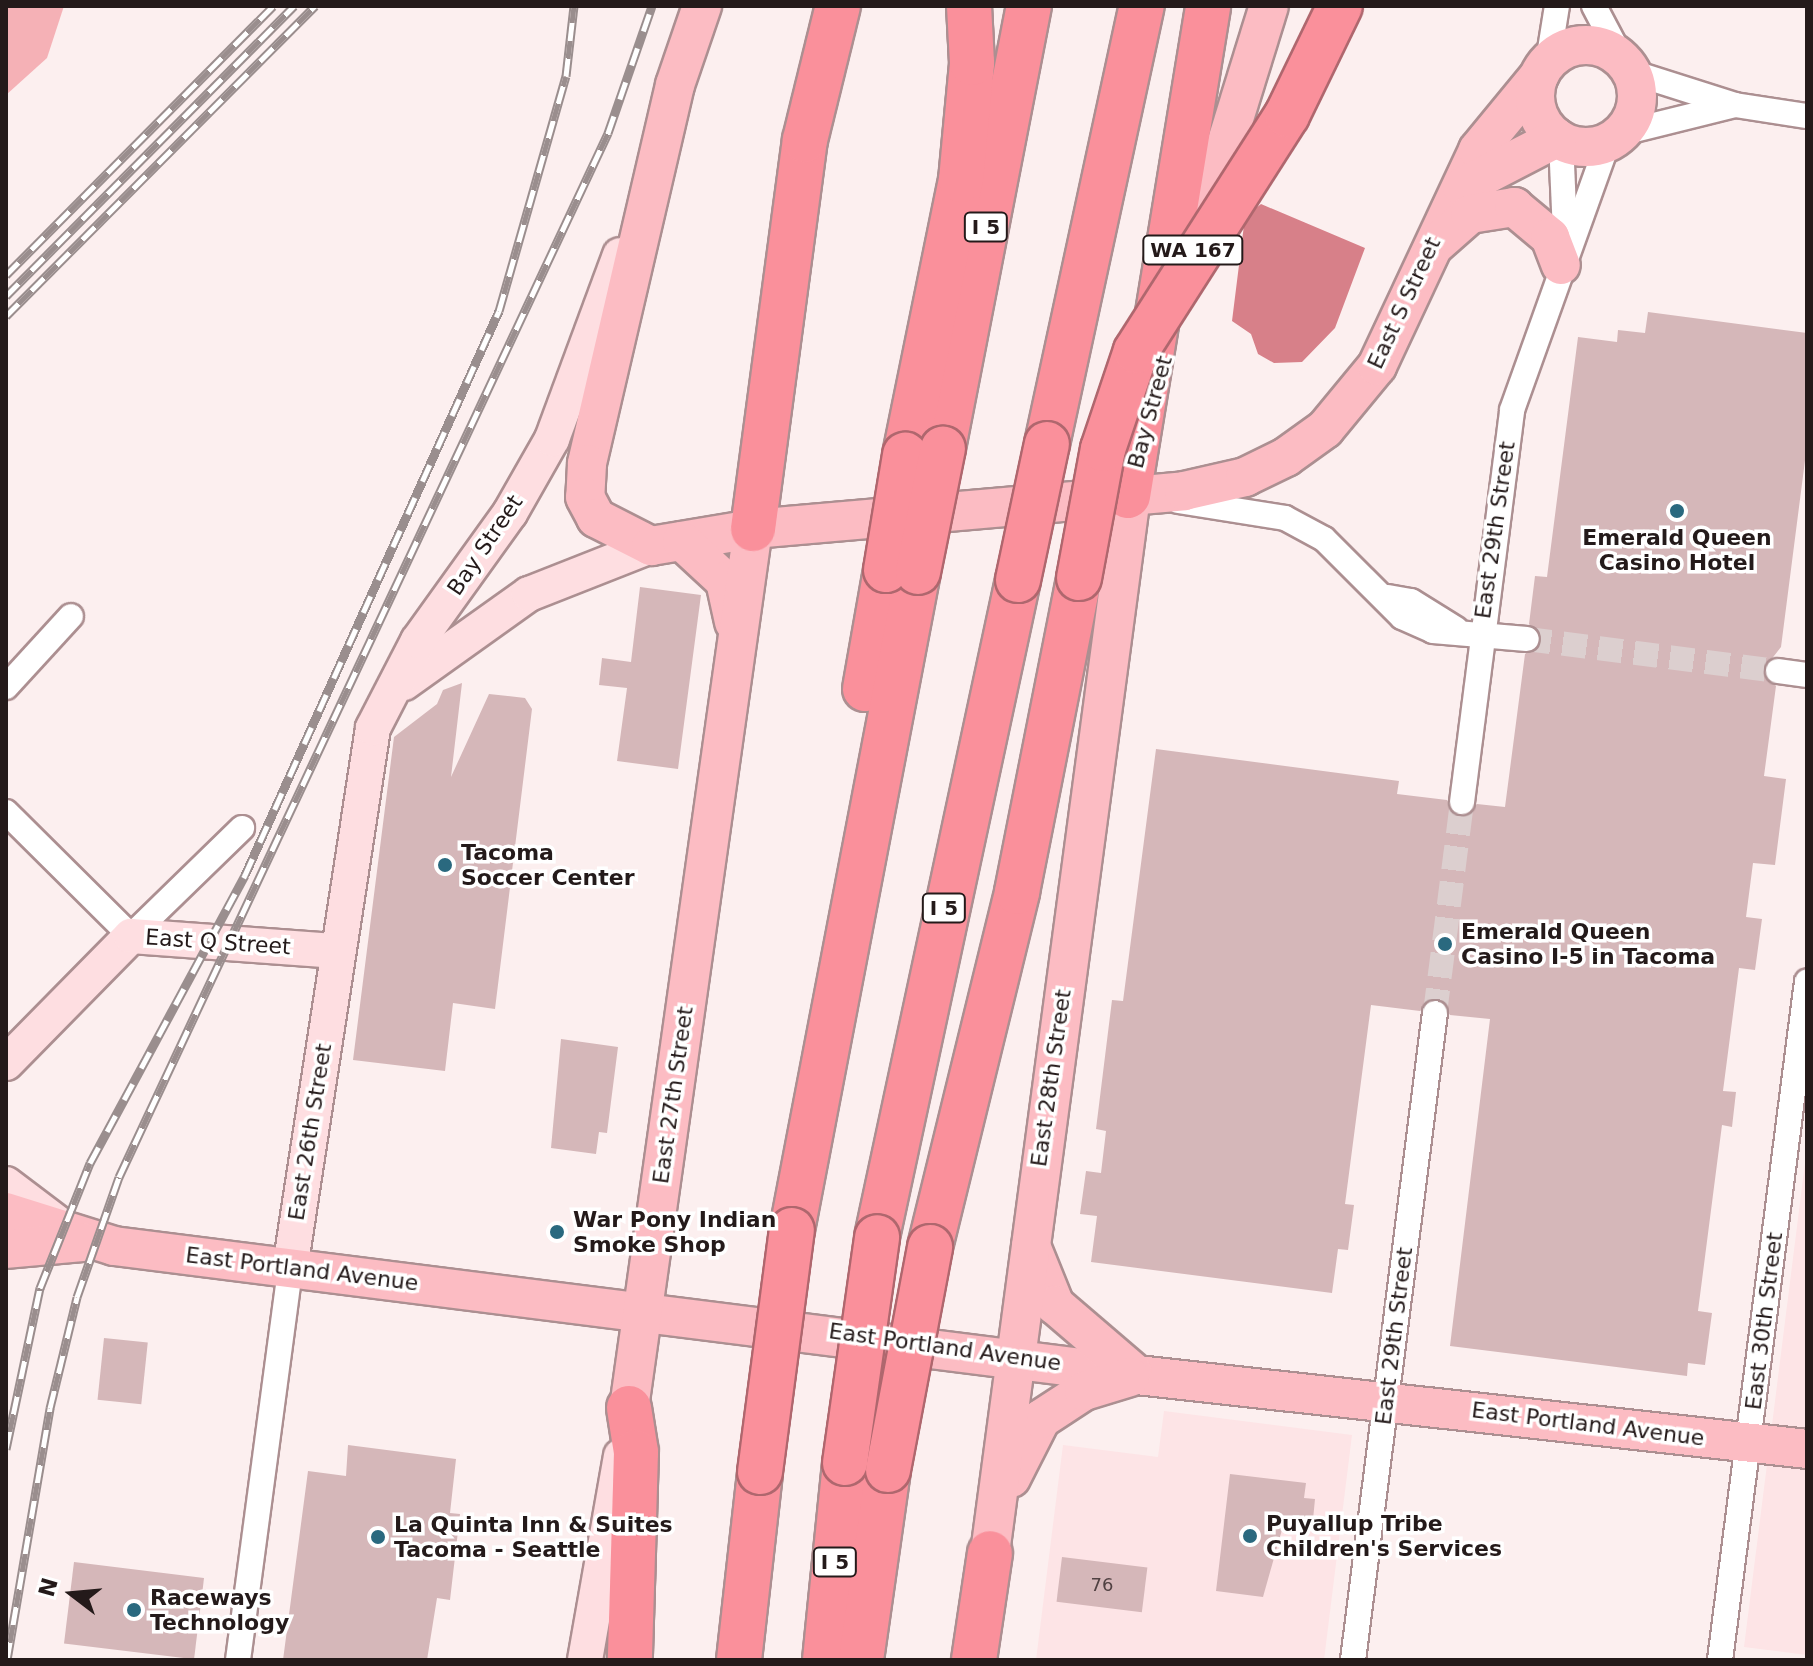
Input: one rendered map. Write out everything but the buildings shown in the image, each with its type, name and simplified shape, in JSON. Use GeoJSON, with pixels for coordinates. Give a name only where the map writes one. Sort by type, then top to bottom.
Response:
{"type":"FeatureCollection","features":[{"type":"Feature","properties":{"kind":"highway"},"geometry":{"type":"LineString","coordinates":[[753,529],[805,140],[838,6]]}},
{"type":"Feature","properties":{"kind":"highway"},"geometry":{"type":"LineString","coordinates":[[739,1660],[840,834],[902,571],[924,452],[961,180],[972,63],[969,6]]}},
{"type":"Feature","properties":{"kind":"highway","name":"I 5"},"geometry":{"type":"LineString","coordinates":[[924,452],[1029,6]]}},
{"type":"Feature","properties":{"kind":"highway","name":"I 5"},"geometry":{"type":"LineString","coordinates":[[825,1660],[845,1463],[877,1237],[1142,6]]}},
{"type":"Feature","properties":{"kind":"highway"},"geometry":{"type":"LineString","coordinates":[[1128,496],[1208,6]]}},
{"type":"Feature","properties":{"kind":"highway"},"geometry":{"type":"LineString","coordinates":[[861,1660],[888,1470],[930,1247],[1017,892],[1103,449],[1136,351],[1295,101],[1340,6]]}},
{"type":"Feature","properties":{"kind":"highway"},"geometry":{"type":"LineString","coordinates":[[629,1408],[636,1452],[630,1660]]}},
{"type":"Feature","properties":{"kind":"highway"},"geometry":{"type":"LineString","coordinates":[[974,1660],[992,1533]]}},
{"type":"Feature","properties":{"kind":"main road","name":"Bay Street"},"geometry":{"type":"LineString","coordinates":[[702,6],[675,85],[585,497],[604,526],[667,544],[753,529],[1128,496],[1204,211],[1269,6]]}},
{"type":"Feature","properties":{"kind":"main road"},"geometry":{"type":"LineString","coordinates":[[1592,45],[1626,66],[1637,104],[1615,138],[1559,140],[1535,106],[1543,69],[1592,45]]}},
{"type":"Feature","properties":{"kind":"main road","name":"East S Street"},"geometry":{"type":"LineString","coordinates":[[1128,496],[1245,477],[1325,429],[1377,366],[1426,255],[1478,150],[1543,69]]}},
{"type":"Feature","properties":{"kind":"main road","name":"East S Street"},"geometry":{"type":"LineString","coordinates":[[1457,192],[1478,173],[1559,140]]}},
{"type":"Feature","properties":{"kind":"main road"},"geometry":{"type":"LineString","coordinates":[[1426,255],[1470,214],[1503,206],[1537,220],[1561,265]]}},
{"type":"Feature","properties":{"kind":"main road","name":"East 28th Street"},"geometry":{"type":"LineString","coordinates":[[992,1533],[1128,496]]}},
{"type":"Feature","properties":{"kind":"main road","name":"East 27th Street"},"geometry":{"type":"LineString","coordinates":[[629,1408],[753,529]]}},
{"type":"Feature","properties":{"kind":"main road"},"geometry":{"type":"LineString","coordinates":[[667,544],[725,581],[737,641]]}},
{"type":"Feature","properties":{"kind":"main road","name":"East Portland Avenue"},"geometry":{"type":"LineString","coordinates":[[6,1212],[83,1242]]}},
{"type":"Feature","properties":{"kind":"main road"},"geometry":{"type":"LineString","coordinates":[[1029,1239],[1055,1305],[1137,1375]]}},
{"type":"Feature","properties":{"kind":"main road","name":"East Portland Avenue"},"geometry":{"type":"LineString","coordinates":[[6,1249],[83,1242],[1014,1354],[1137,1375],[1387,1400],[1807,1449]]}},
{"type":"Feature","properties":{"kind":"main road"},"geometry":{"type":"LineString","coordinates":[[992,1533],[1041,1419],[1084,1391],[1137,1375]]}},
{"type":"Feature","properties":{"kind":"street"},"geometry":{"type":"LineString","coordinates":[[1543,69],[1557,6]]}},
{"type":"Feature","properties":{"kind":"street"},"geometry":{"type":"LineString","coordinates":[[1594,6],[1626,66],[1735,105],[1807,116]]}},
{"type":"Feature","properties":{"kind":"street","name":"Bay Street"},"geometry":{"type":"LineString","coordinates":[[383,702],[552,439],[675,85]]}},
{"type":"Feature","properties":{"kind":"street"},"geometry":{"type":"LineString","coordinates":[[1615,138],[1735,105]]}},
{"type":"Feature","properties":{"kind":"street","name":"East 29th Street"},"geometry":{"type":"LineString","coordinates":[[1462,802],[1481,633],[1512,410],[1561,265],[1615,138]]}},
{"type":"Feature","properties":{"kind":"street","name":"East 29th Street"},"geometry":{"type":"LineString","coordinates":[[1559,140],[1567,191],[1561,265]]}},
{"type":"Feature","properties":{"kind":"street"},"geometry":{"type":"LineString","coordinates":[[1128,496],[1285,518],[1324,539],[1388,597],[1411,601],[1456,629],[1527,639]]}},
{"type":"Feature","properties":{"kind":"street","name":"Bay Street"},"geometry":{"type":"LineString","coordinates":[[383,702],[434,657],[529,594],[667,544]]}},
{"type":"Feature","properties":{"kind":"street"},"geometry":{"type":"LineString","coordinates":[[6,687],[71,616]]}},
{"type":"Feature","properties":{"kind":"street"},"geometry":{"type":"LineString","coordinates":[[1778,671],[1807,675]]}},
{"type":"Feature","properties":{"kind":"street","name":"East 26th Street"},"geometry":{"type":"LineString","coordinates":[[238,1660],[363,758],[383,702]]}},
{"type":"Feature","properties":{"kind":"street","name":"East Q Street"},"geometry":{"type":"LineString","coordinates":[[6,812],[131,936],[337,951]]}},
{"type":"Feature","properties":{"kind":"street"},"geometry":{"type":"LineString","coordinates":[[7,1063],[242,828]]}},
{"type":"Feature","properties":{"kind":"street","name":"East 30th Street"},"geometry":{"type":"LineString","coordinates":[[1720,1660],[1807,982]]}},
{"type":"Feature","properties":{"kind":"street","name":"East 29th Street"},"geometry":{"type":"LineString","coordinates":[[1353,1660],[1435,1013]]}},
{"type":"Feature","properties":{"kind":"street"},"geometry":{"type":"LineString","coordinates":[[6,1184],[83,1242]]}},
{"type":"Feature","properties":{"kind":"street","name":"East 27th Street"},"geometry":{"type":"LineString","coordinates":[[585,1660],[629,1408]]}},
{"type":"Feature","properties":{"kind":"street","name":"East 28th Street"},"geometry":{"type":"LineString","coordinates":[[981,1660],[992,1533]]}},
{"type":"Feature","properties":{"kind":"shaded area"},"geometry":{"type":"Polygon","coordinates":[[[6,6],[64,6],[47,58],[6,95],[6,6]]]}},
{"type":"Feature","properties":{"kind":"shaded area"},"geometry":{"type":"Polygon","coordinates":[[[1261,204],[1365,248],[1335,328],[1302,362],[1274,363],[1258,354],[1251,334],[1232,321],[1245,217],[1261,204]]]}},
{"type":"Feature","properties":{"kind":"shaded area"},"geometry":{"type":"Polygon","coordinates":[[[1807,1147],[1807,1655],[1744,1647],[1807,1147]]]}},
{"type":"Feature","properties":{"kind":"shaded area"},"geometry":{"type":"Polygon","coordinates":[[[1164,1411],[1352,1435],[1324,1660],[1036,1660],[1063,1445],[1158,1457],[1164,1411]]]}},
{"type":"Feature","properties":{"kind":"tunnel"},"geometry":{"type":"LineString","coordinates":[[1527,639],[1778,671]]}},
{"type":"Feature","properties":{"kind":"tunnel"},"geometry":{"type":"LineString","coordinates":[[1435,1013],[1462,802]]}},
{"type":"Feature","properties":{"kind":"railway"},"geometry":{"type":"LineString","coordinates":[[6,275],[273,6]]}},
{"type":"Feature","properties":{"kind":"railway"},"geometry":{"type":"LineString","coordinates":[[6,296],[294,6]]}},
{"type":"Feature","properties":{"kind":"railway"},"geometry":{"type":"LineString","coordinates":[[6,316],[315,6]]}},
{"type":"Feature","properties":{"kind":"railway"},"geometry":{"type":"LineString","coordinates":[[6,1449],[40,1288],[90,1163],[245,875],[499,311],[566,76],[574,6]]}},
{"type":"Feature","properties":{"kind":"railway"},"geometry":{"type":"LineString","coordinates":[[7,1660],[50,1408],[77,1297],[119,1177],[608,133],[652,6]]}},
{"type":"Feature","properties":{"kind":"place","name":"Emerald Queen Casino Hotel"},"geometry":{"type":"Point","coordinates":[1677,511]}},
{"type":"Feature","properties":{"kind":"place","name":"Tacoma Soccer Center"},"geometry":{"type":"Point","coordinates":[445,865]}},
{"type":"Feature","properties":{"kind":"place","name":"Emerald Queen Casino I-5 in Tacoma"},"geometry":{"type":"Point","coordinates":[1445,944]}},
{"type":"Feature","properties":{"kind":"place","name":"War Pony Indian Smoke Shop"},"geometry":{"type":"Point","coordinates":[557,1232]}},
{"type":"Feature","properties":{"kind":"place","name":"Puyallup Tribe Children's Services"},"geometry":{"type":"Point","coordinates":[1250,1536]}},
{"type":"Feature","properties":{"kind":"place","name":"La Quinta Inn & Suites Tacoma - Seattle"},"geometry":{"type":"Point","coordinates":[378,1537]}},
{"type":"Feature","properties":{"kind":"place","name":"Raceways Technology"},"geometry":{"type":"Point","coordinates":[134,1610]}}]}
